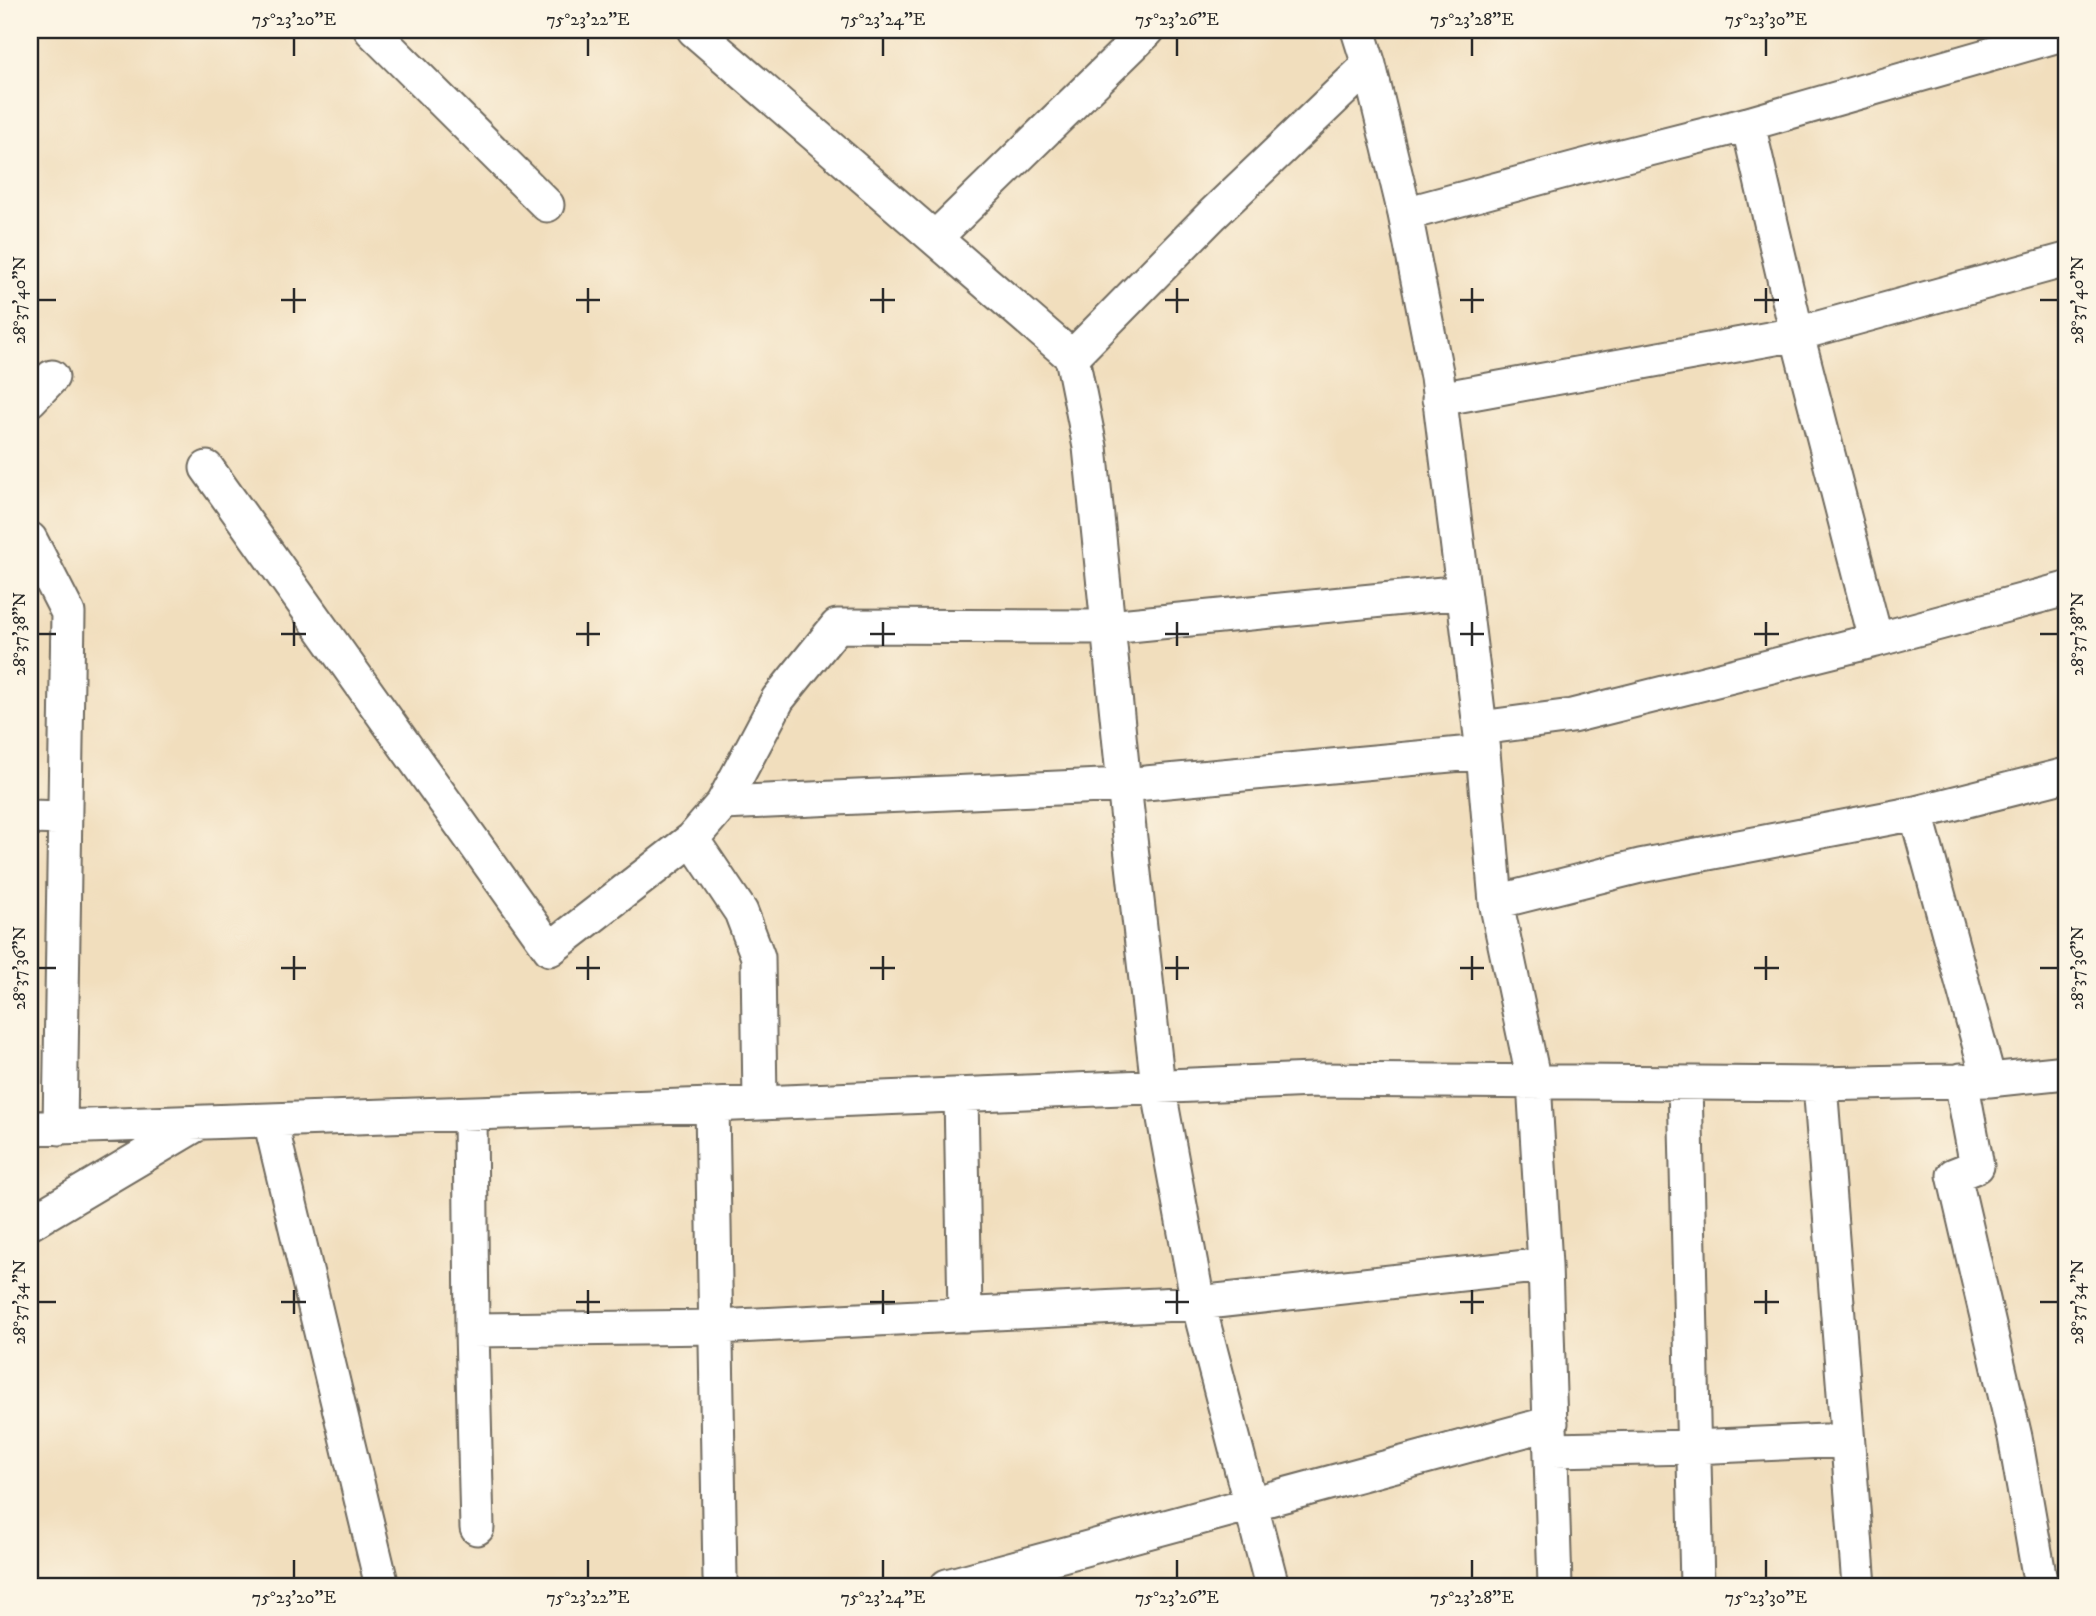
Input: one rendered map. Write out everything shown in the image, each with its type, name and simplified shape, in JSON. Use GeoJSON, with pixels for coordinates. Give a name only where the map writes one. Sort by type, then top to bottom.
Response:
{"type":"FeatureCollection","features":[{"type":"Feature","properties":{"kind":"street"},"geometry":{"type":"LineString","coordinates":[[371,30],[547,205]]}},
{"type":"Feature","properties":{"kind":"street"},"geometry":{"type":"LineString","coordinates":[[935,238],[1148,30]]}},
{"type":"Feature","properties":{"kind":"street"},"geometry":{"type":"LineString","coordinates":[[1358,30],[1405,214],[1439,399],[1481,740],[1496,902],[1534,1082],[1545,1265],[1555,1586]]}},
{"type":"Feature","properties":{"kind":"street"},"geometry":{"type":"LineString","coordinates":[[1405,214],[1748,124],[2066,33]]}},
{"type":"Feature","properties":{"kind":"street"},"geometry":{"type":"LineString","coordinates":[[716,37],[935,238],[1072,357],[1090,447],[1158,1086],[1198,1303],[1272,1586]]}},
{"type":"Feature","properties":{"kind":"street"},"geometry":{"type":"LineString","coordinates":[[1072,357],[1213,214],[1369,65]]}},
{"type":"Feature","properties":{"kind":"street"},"geometry":{"type":"LineString","coordinates":[[1748,124],[1797,334],[1876,640]]}},
{"type":"Feature","properties":{"kind":"street"},"geometry":{"type":"LineString","coordinates":[[1439,399],[1797,334],[2066,260]]}},
{"type":"Feature","properties":{"kind":"street"},"geometry":{"type":"LineString","coordinates":[[207,468],[550,949],[692,839],[723,803],[778,699],[837,626],[1109,626],[1463,592]]}},
{"type":"Feature","properties":{"kind":"street"},"geometry":{"type":"LineString","coordinates":[[30,539],[68,613],[65,818],[45,1128],[712,1105],[1313,1080],[1820,1084],[1975,1080],[2066,1072]]}},
{"type":"Feature","properties":{"kind":"street"},"geometry":{"type":"LineString","coordinates":[[723,803],[1124,785],[1481,740],[2066,589]]}},
{"type":"Feature","properties":{"kind":"street"},"geometry":{"type":"LineString","coordinates":[[1496,902],[1640,866],[1916,813],[2066,775]]}},
{"type":"Feature","properties":{"kind":"street"},"geometry":{"type":"LineString","coordinates":[[1916,813],[1975,1080],[1977,1166],[1954,1175],[2015,1437],[2041,1586]]}},
{"type":"Feature","properties":{"kind":"street"},"geometry":{"type":"LineString","coordinates":[[30,817],[65,818]]}},
{"type":"Feature","properties":{"kind":"street"},"geometry":{"type":"LineString","coordinates":[[692,839],[741,912],[758,957],[760,1103]]}},
{"type":"Feature","properties":{"kind":"street"},"geometry":{"type":"LineString","coordinates":[[1685,1084],[1697,1586]]}},
{"type":"Feature","properties":{"kind":"street"},"geometry":{"type":"LineString","coordinates":[[1820,1084],[1859,1586]]}},
{"type":"Feature","properties":{"kind":"street"},"geometry":{"type":"LineString","coordinates":[[961,1095],[965,1315]]}},
{"type":"Feature","properties":{"kind":"street"},"geometry":{"type":"LineString","coordinates":[[712,1105],[720,1578]]}},
{"type":"Feature","properties":{"kind":"street"},"geometry":{"type":"LineString","coordinates":[[470,1114],[477,1528]]}},
{"type":"Feature","properties":{"kind":"street"},"geometry":{"type":"LineString","coordinates":[[270,1121],[382,1586]]}},
{"type":"Feature","properties":{"kind":"street"},"geometry":{"type":"LineString","coordinates":[[30,1223],[199,1123]]}},
{"type":"Feature","properties":{"kind":"street"},"geometry":{"type":"LineString","coordinates":[[472,1330],[717,1327],[1198,1303],[1545,1265]]}},
{"type":"Feature","properties":{"kind":"street"},"geometry":{"type":"LineString","coordinates":[[947,1586],[1251,1506],[1552,1437],[1693,1447],[1846,1440]]}}]}
